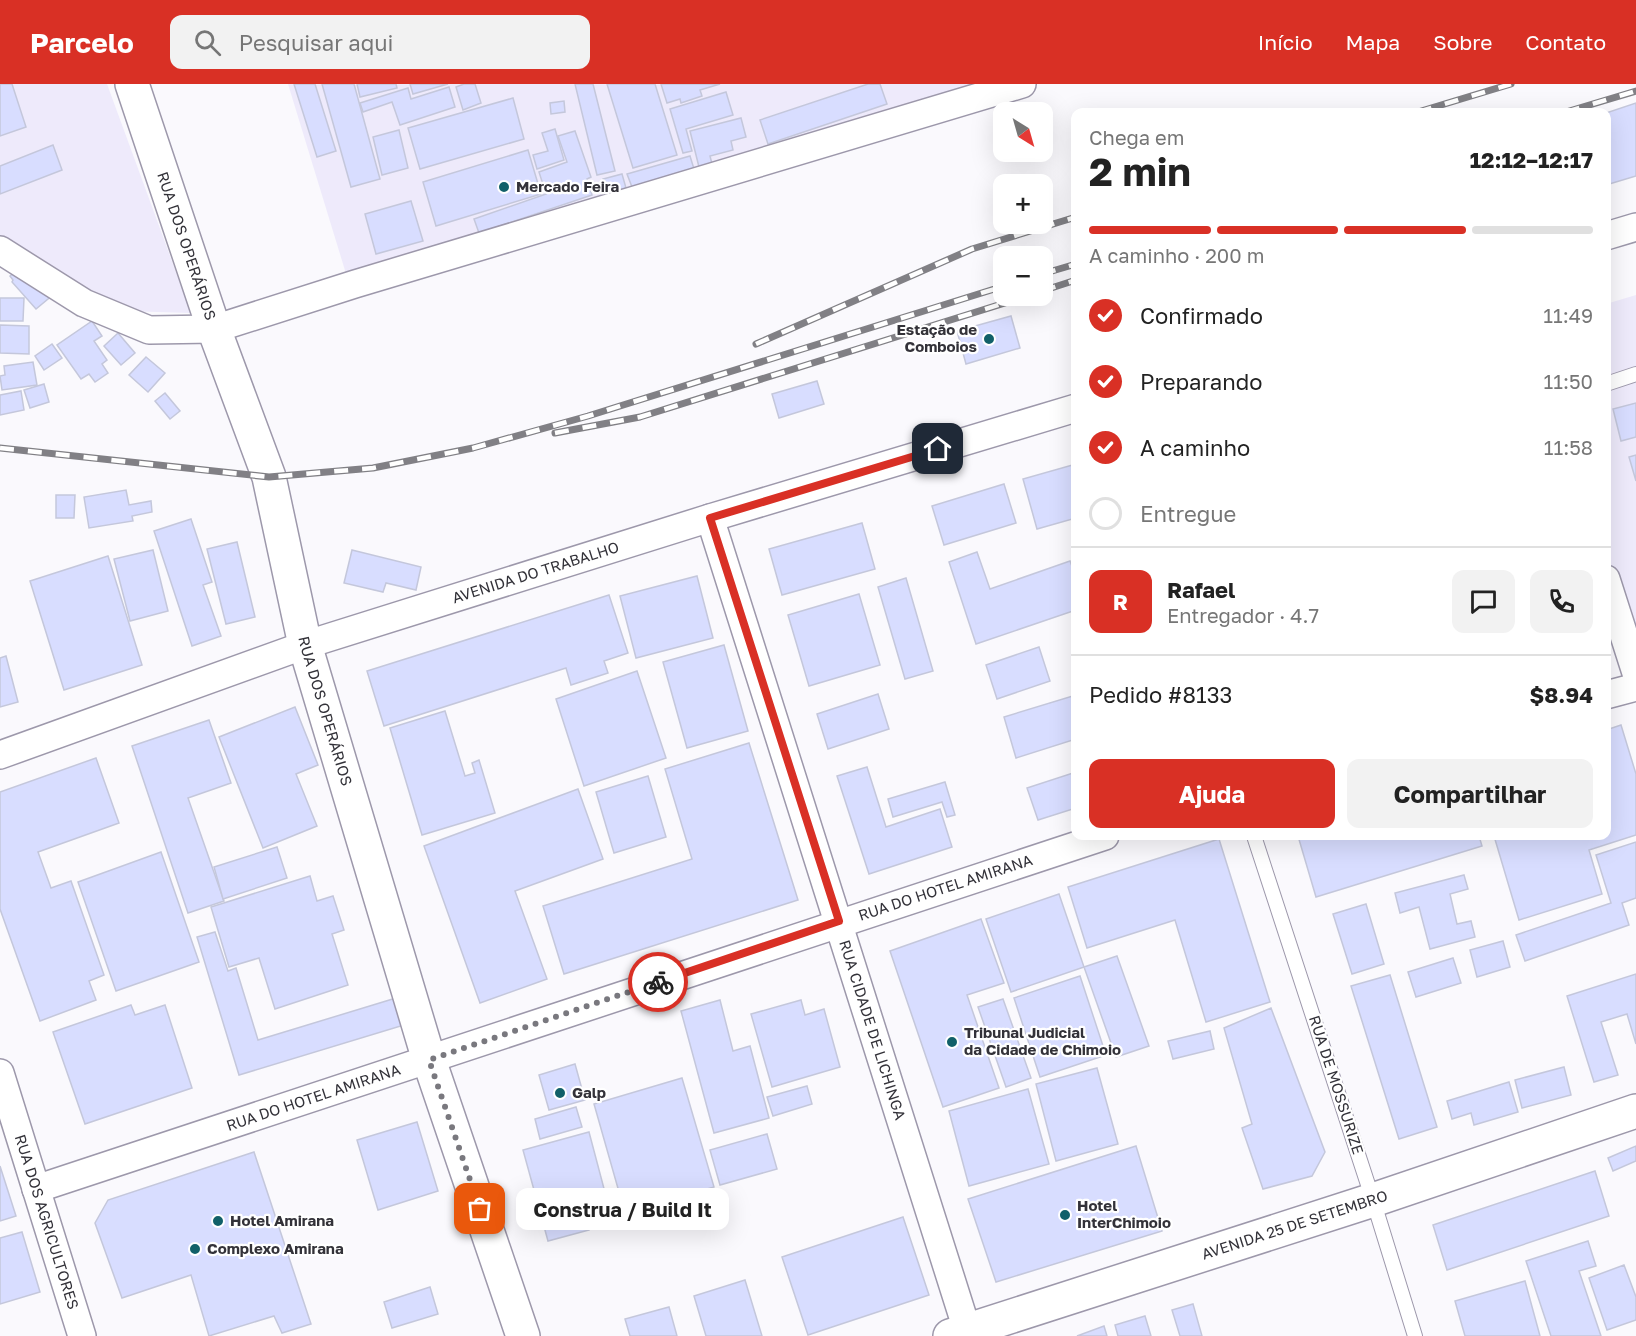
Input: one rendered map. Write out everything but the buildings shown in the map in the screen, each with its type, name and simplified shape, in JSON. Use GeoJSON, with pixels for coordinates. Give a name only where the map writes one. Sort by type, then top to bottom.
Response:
{"type":"FeatureCollection","features":[{"type":"Feature","properties":{"kind":"street","name":"RUA DOS OPERÁRIOS"},"geometry":{"type":"LineString","coordinates":[[132,84],[214,329],[269,477],[305,645],[429,1060],[523,1336]]}},
{"type":"Feature","properties":{"kind":"street"},"geometry":{"type":"LineString","coordinates":[[0,250],[84,303],[149,330],[214,329],[355,284],[1022,84]]}},
{"type":"Feature","properties":{"kind":"street"},"geometry":{"type":"LineString","coordinates":[[1611,234],[1636,227]]}},
{"type":"Feature","properties":{"kind":"street","name":"AVENIDA DO TRABALHO"},"geometry":{"type":"LineString","coordinates":[[0,755],[305,645],[710,518],[1071,410]]}},
{"type":"Feature","properties":{"kind":"street","name":"RUA CIDADE DE LICHINGA"},"geometry":{"type":"LineString","coordinates":[[710,518],[839,921],[962,1334]]}},
{"type":"Feature","properties":{"kind":"street"},"geometry":{"type":"LineString","coordinates":[[1611,595],[1636,673]]}},
{"type":"Feature","properties":{"kind":"street"},"geometry":{"type":"LineString","coordinates":[[1611,693],[1636,687]]}},
{"type":"Feature","properties":{"kind":"street","name":"RUA DO HOTEL AMIRANA"},"geometry":{"type":"LineString","coordinates":[[36,1189],[429,1060],[839,921],[1092,840]]}},
{"type":"Feature","properties":{"kind":"street","name":"RUA DOS AGRICULTORES"},"geometry":{"type":"LineString","coordinates":[[0,1073],[82,1336]]}},
{"type":"Feature","properties":{"kind":"street","name":"AVENIDA 25 DE SETEMBRO"},"geometry":{"type":"LineString","coordinates":[[962,1334],[1373,1200],[1636,1111]]}},
{"type":"Feature","properties":{"kind":"lane"},"geometry":{"type":"LineString","coordinates":[[1611,382],[1636,374]]}},
{"type":"Feature","properties":{"kind":"lane","name":"RUA DE MOSSURIZE"},"geometry":{"type":"LineString","coordinates":[[1255,840],[1415,1336]]}},
{"type":"Feature","properties":{"kind":"shaded area"},"geometry":{"type":"Polygon","coordinates":[[[0,84],[107,84],[191,313],[124,311],[0,244],[0,84]]]}},
{"type":"Feature","properties":{"kind":"shaded area","name":"Mercado Feira"},"geometry":{"type":"Polygon","coordinates":[[[288,84],[1026,84],[351,290],[288,84]]]}},
{"type":"Feature","properties":{"kind":"shaded area"},"geometry":{"type":"Polygon","coordinates":[[[1636,295],[1636,632],[1611,566],[1611,302],[1636,295]]]}},
{"type":"Feature","properties":{"kind":"railway"},"geometry":{"type":"LineString","coordinates":[[1431,108],[1511,84]]}},
{"type":"Feature","properties":{"kind":"railway"},"geometry":{"type":"LineString","coordinates":[[1579,108],[1636,91]]}},
{"type":"Feature","properties":{"kind":"railway"},"geometry":{"type":"LineString","coordinates":[[756,344],[972,249],[1071,219]]}},
{"type":"Feature","properties":{"kind":"railway"},"geometry":{"type":"LineString","coordinates":[[1053,271],[1071,265]]}},
{"type":"Feature","properties":{"kind":"railway"},"geometry":{"type":"LineString","coordinates":[[1053,287],[1071,282]]}},
{"type":"Feature","properties":{"kind":"railway"},"geometry":{"type":"LineString","coordinates":[[0,448],[269,477],[373,468],[473,448],[588,416],[993,289]]}},
{"type":"Feature","properties":{"kind":"railway"},"geometry":{"type":"LineString","coordinates":[[555,433],[640,417],[995,306]]}},
{"type":"Feature","properties":{"kind":"way so far"},"geometry":{"type":"LineString","coordinates":[[480,1209],[429,1060],[658,982]]}},
{"type":"Feature","properties":{"kind":"place","name":"Mercado Feira"},"geometry":{"type":"Point","coordinates":[504,187]}},
{"type":"Feature","properties":{"kind":"place","name":"Estação de Comboios"},"geometry":{"type":"Point","coordinates":[989,339]}},
{"type":"Feature","properties":{"kind":"place","name":"Tribunal Judicial da Cidade de Chimoio"},"geometry":{"type":"Point","coordinates":[952,1042]}},
{"type":"Feature","properties":{"kind":"place","name":"Galp"},"geometry":{"type":"Point","coordinates":[560,1093]}},
{"type":"Feature","properties":{"kind":"place","name":"Construa / Build It"},"geometry":{"type":"Point","coordinates":[480,1209]}},
{"type":"Feature","properties":{"kind":"place","name":"Hotel InterChimoio"},"geometry":{"type":"Point","coordinates":[1065,1215]}},
{"type":"Feature","properties":{"kind":"place","name":"Hotel Amirana"},"geometry":{"type":"Point","coordinates":[218,1221]}},
{"type":"Feature","properties":{"kind":"place","name":"Complexo Amirana"},"geometry":{"type":"Point","coordinates":[195,1249]}},
{"type":"Feature","properties":{"kind":"route"},"geometry":{"type":"LineString","coordinates":[[658,982],[839,921],[710,518],[938,449]]}}]}
